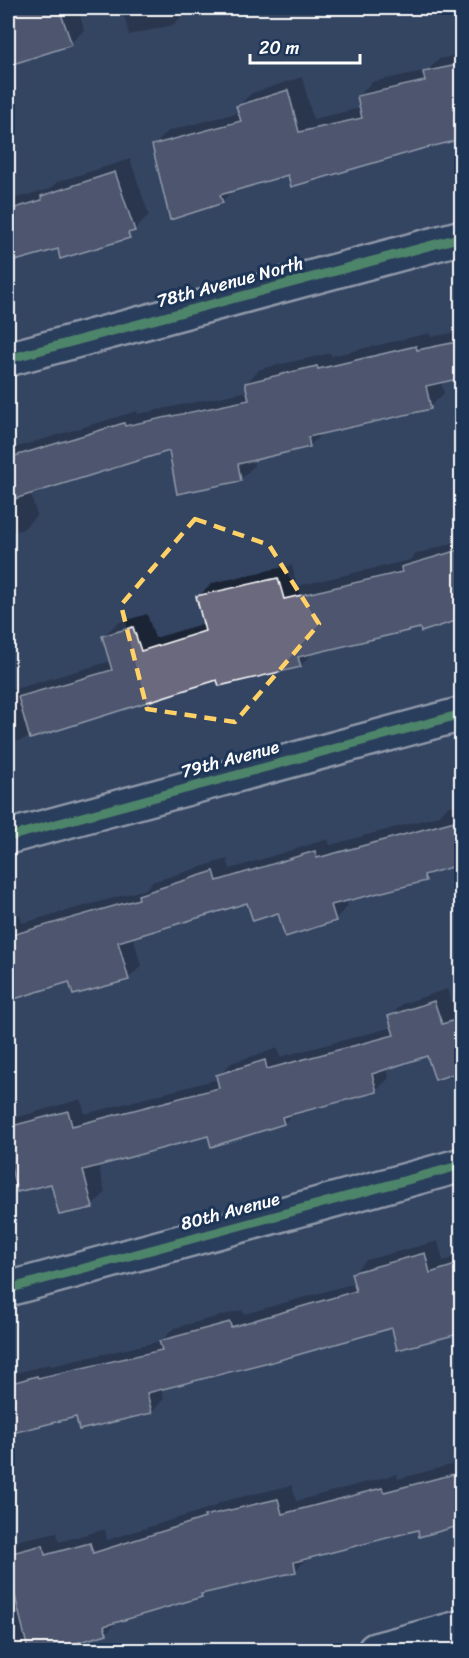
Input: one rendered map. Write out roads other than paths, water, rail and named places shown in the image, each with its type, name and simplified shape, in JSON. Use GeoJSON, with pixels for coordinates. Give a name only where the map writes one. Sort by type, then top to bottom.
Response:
{"type":"FeatureCollection","features":[{"type":"Feature","properties":{"kind":"street","name":"78th Avenue North"},"geometry":{"type":"LineString","coordinates":[[8,359],[462,237]]}},
{"type":"Feature","properties":{"kind":"street","name":"79th Avenue"},"geometry":{"type":"LineString","coordinates":[[8,837],[462,714]]}},
{"type":"Feature","properties":{"kind":"street","name":"80th Avenue"},"geometry":{"type":"LineString","coordinates":[[8,1289],[462,1165]]}},
{"type":"Feature","properties":{"kind":"street"},"geometry":{"type":"LineString","coordinates":[[375,1650],[462,1627]]}}]}
